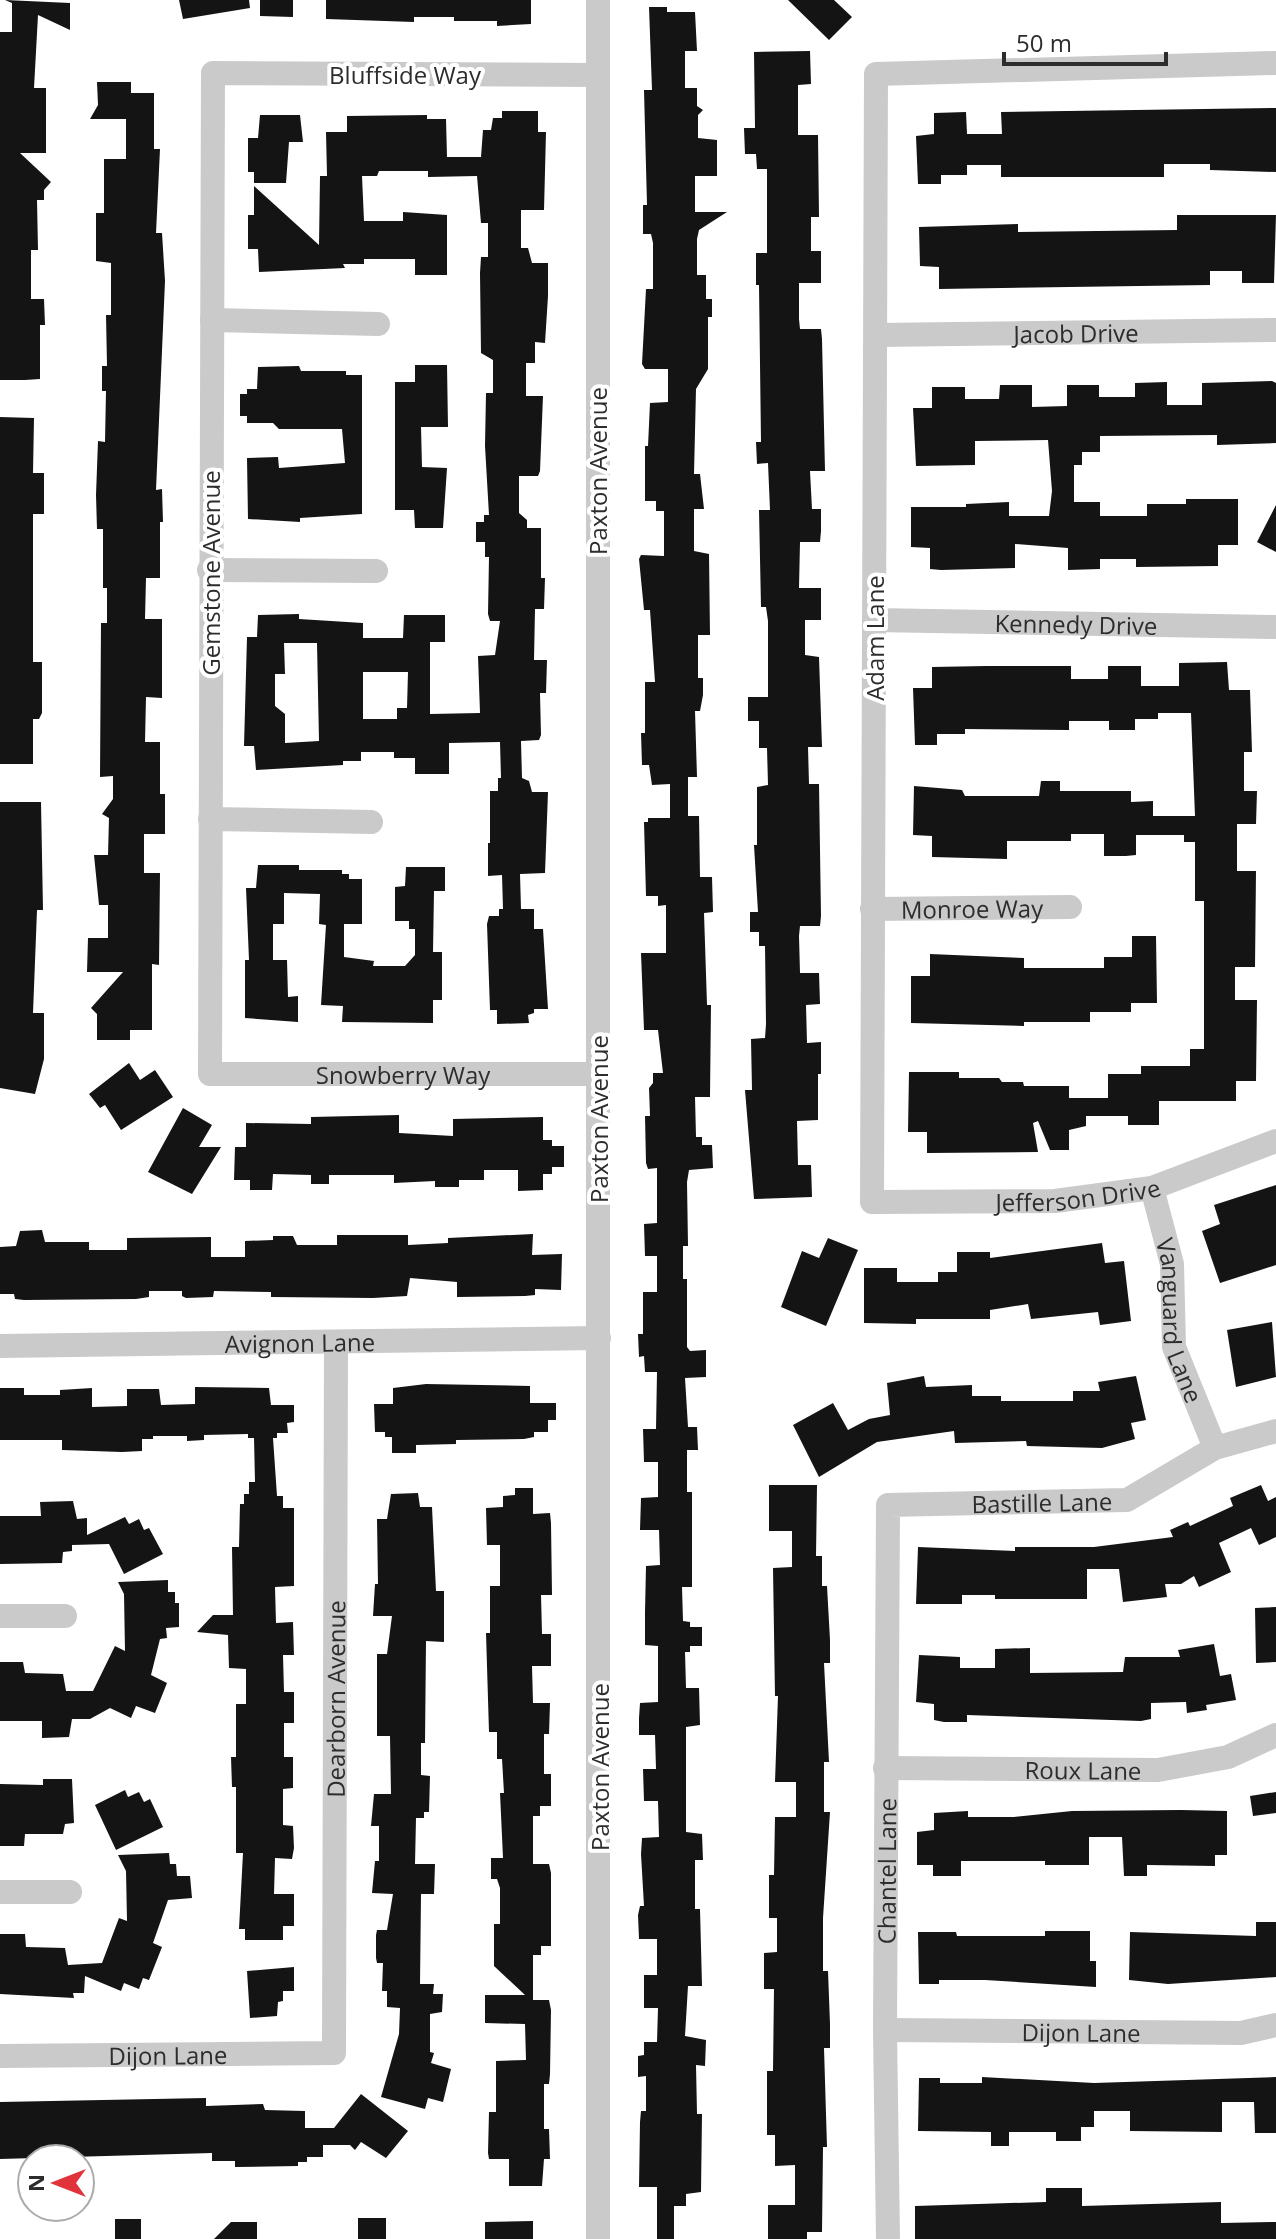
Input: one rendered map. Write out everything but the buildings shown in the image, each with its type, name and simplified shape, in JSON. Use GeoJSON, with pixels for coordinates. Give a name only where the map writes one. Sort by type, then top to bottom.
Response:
{"type":"FeatureCollection","features":[{"type":"Feature","properties":{"kind":"street","name":"Paxton Avenue"},"geometry":{"type":"LineString","coordinates":[[598,0],[598,2239]]}},
{"type":"Feature","properties":{"kind":"street","name":"Adam Lane"},"geometry":{"type":"LineString","coordinates":[[872,1202],[876,74],[1276,63]]}},
{"type":"Feature","properties":{"kind":"street","name":"Bluffside Way"},"geometry":{"type":"LineString","coordinates":[[213,73],[597,75]]}},
{"type":"Feature","properties":{"kind":"street","name":"Gemstone Avenue"},"geometry":{"type":"LineString","coordinates":[[210,1074],[209,570],[213,73]]}},
{"type":"Feature","properties":{"kind":"street"},"geometry":{"type":"LineString","coordinates":[[212,320],[378,324]]}},
{"type":"Feature","properties":{"kind":"street","name":"Jacob Drive"},"geometry":{"type":"LineString","coordinates":[[876,335],[1276,330]]}},
{"type":"Feature","properties":{"kind":"street"},"geometry":{"type":"LineString","coordinates":[[209,570],[376,571]]}},
{"type":"Feature","properties":{"kind":"street","name":"Kennedy Drive"},"geometry":{"type":"LineString","coordinates":[[874,620],[1276,627]]}},
{"type":"Feature","properties":{"kind":"street"},"geometry":{"type":"LineString","coordinates":[[210,819],[371,822]]}},
{"type":"Feature","properties":{"kind":"street","name":"Monroe Way"},"geometry":{"type":"LineString","coordinates":[[872,909],[1070,907]]}},
{"type":"Feature","properties":{"kind":"street","name":"Snowberry Way"},"geometry":{"type":"LineString","coordinates":[[210,1074],[597,1074]]}},
{"type":"Feature","properties":{"kind":"street","name":"Jefferson Drive"},"geometry":{"type":"LineString","coordinates":[[872,1202],[1055,1201],[1152,1188],[1276,1141]]}},
{"type":"Feature","properties":{"kind":"street","name":"Vanguard Lane"},"geometry":{"type":"LineString","coordinates":[[1152,1188],[1172,1264],[1174,1347],[1215,1448]]}},
{"type":"Feature","properties":{"kind":"street","name":"Avignon Lane"},"geometry":{"type":"LineString","coordinates":[[0,1346],[599,1338]]}},
{"type":"Feature","properties":{"kind":"street","name":"Dearborn Avenue"},"geometry":{"type":"LineString","coordinates":[[334,2053],[336,1343]]}},
{"type":"Feature","properties":{"kind":"street","name":"Bastille Lane"},"geometry":{"type":"LineString","coordinates":[[888,1505],[1127,1500],[1215,1448],[1276,1431]]}},
{"type":"Feature","properties":{"kind":"street","name":"Chantel Lane"},"geometry":{"type":"LineString","coordinates":[[888,1505],[885,1768],[888,2239]]}},
{"type":"Feature","properties":{"kind":"street"},"geometry":{"type":"LineString","coordinates":[[0,1616],[65,1616]]}},
{"type":"Feature","properties":{"kind":"street","name":"Roux Lane"},"geometry":{"type":"LineString","coordinates":[[885,1768],[1158,1770],[1228,1757],[1276,1735]]}},
{"type":"Feature","properties":{"kind":"street"},"geometry":{"type":"LineString","coordinates":[[0,1892],[70,1892]]}},
{"type":"Feature","properties":{"kind":"street","name":"Dijon Lane"},"geometry":{"type":"LineString","coordinates":[[885,2030],[1241,2033],[1276,2025]]}},
{"type":"Feature","properties":{"kind":"street","name":"Dijon Lane"},"geometry":{"type":"LineString","coordinates":[[0,2056],[334,2053]]}}]}
